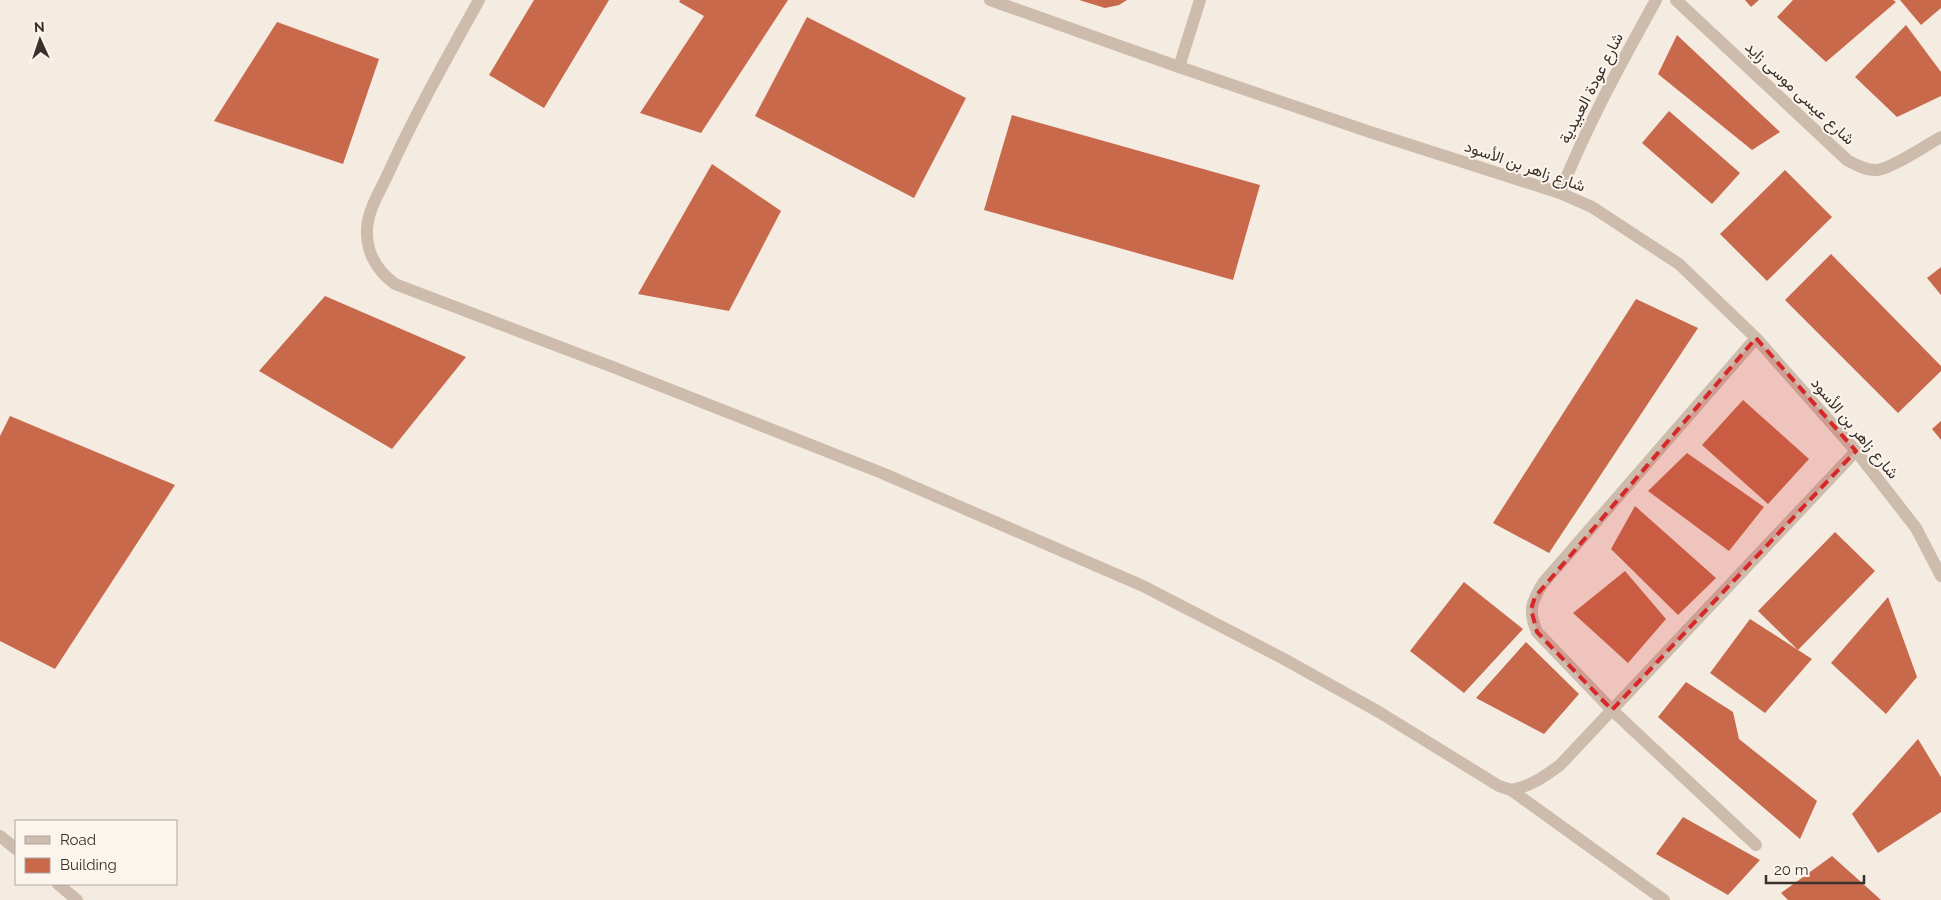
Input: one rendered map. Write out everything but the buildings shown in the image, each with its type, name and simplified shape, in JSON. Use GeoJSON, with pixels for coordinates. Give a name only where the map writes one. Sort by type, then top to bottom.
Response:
{"type":"FeatureCollection","features":[{"type":"Feature","properties":{"kind":"street"},"geometry":{"type":"LineString","coordinates":[[479,0],[401,145],[370,212],[367,227],[369,246],[372,256],[383,276],[395,284],[882,473],[1143,586],[1293,664],[1379,712],[1499,786],[1511,790],[1664,900]]}},
{"type":"Feature","properties":{"kind":"street","name":"شارع زاهر بن الأسود"},"geometry":{"type":"LineString","coordinates":[[990,0],[1370,132],[1560,193],[1592,207],[1679,264],[1756,338],[1856,451],[1916,528],[1940,568]]}},
{"type":"Feature","properties":{"kind":"street"},"geometry":{"type":"LineString","coordinates":[[1179,67],[1200,0]]}},
{"type":"Feature","properties":{"kind":"street","name":"شارع عودة العبيدية"},"geometry":{"type":"LineString","coordinates":[[1560,193],[1576,152],[1606,89],[1656,0]]}},
{"type":"Feature","properties":{"kind":"street","name":"شارع عيسى موسى زايد"},"geometry":{"type":"LineString","coordinates":[[1676,0],[1847,160],[1858,166],[1877,170],[1888,167],[1941,137]]}},
{"type":"Feature","properties":{"kind":"street"},"geometry":{"type":"LineString","coordinates":[[1756,338],[1549,576],[1535,597],[1531,609],[1532,621],[1537,632],[1612,710],[1756,845]]}},
{"type":"Feature","properties":{"kind":"street"},"geometry":{"type":"LineString","coordinates":[[1511,790],[1536,782],[1560,766],[1856,451]]}},
{"type":"Feature","properties":{"kind":"street"},"geometry":{"type":"LineString","coordinates":[[0,836],[15,848]]}},
{"type":"Feature","properties":{"kind":"street"},"geometry":{"type":"LineString","coordinates":[[59,885],[77,900]]}},
{"type":"Feature","properties":{"kind":"highlighted area"},"geometry":{"type":"Polygon","coordinates":[[[1756,338],[1856,451],[1612,710],[1537,632],[1531,609],[1535,597],[1756,338]]]}}]}
